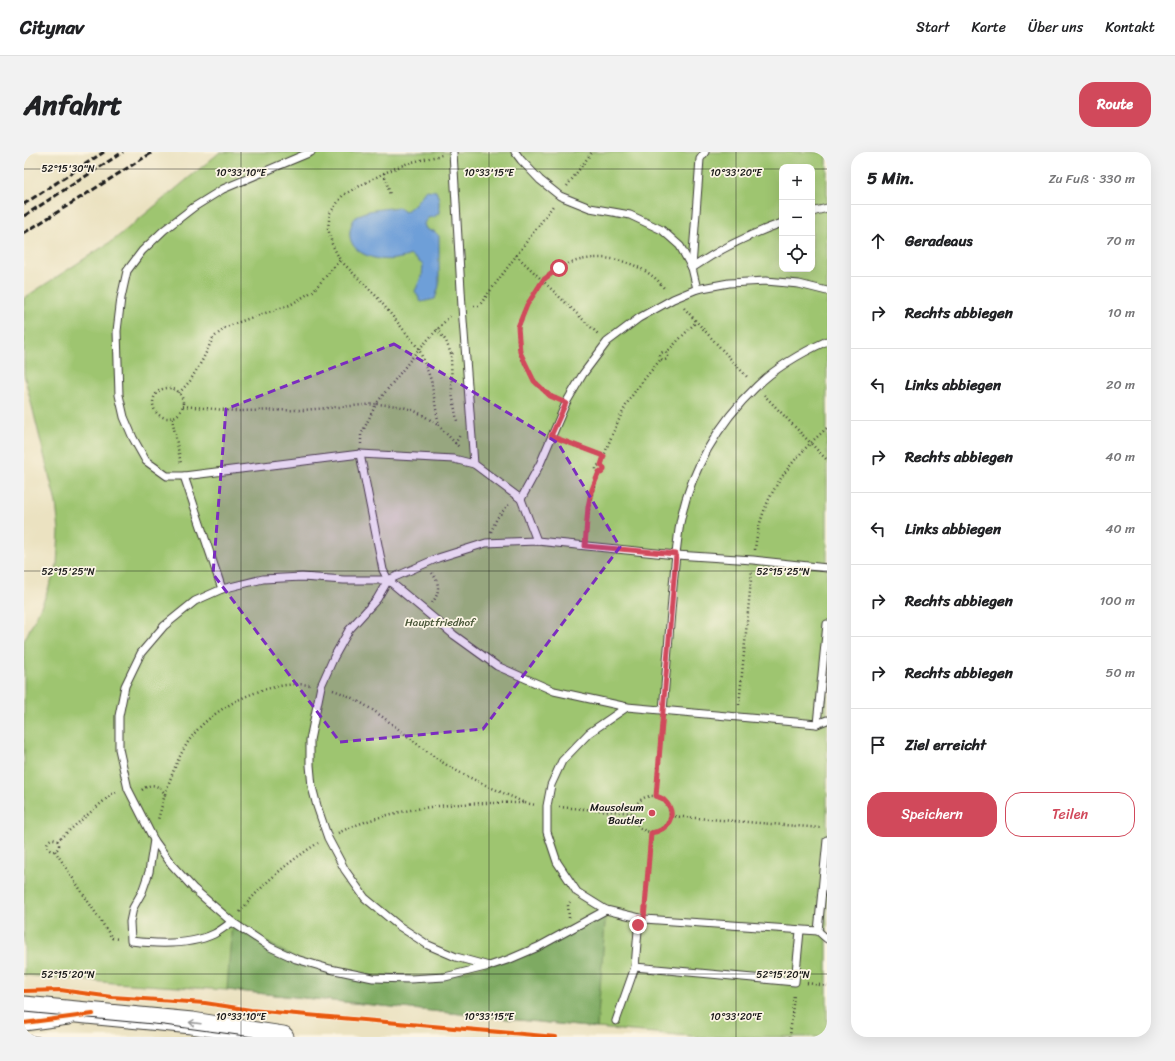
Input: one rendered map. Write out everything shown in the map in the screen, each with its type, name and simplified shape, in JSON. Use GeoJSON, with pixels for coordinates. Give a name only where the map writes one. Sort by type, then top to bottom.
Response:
{"type":"FeatureCollection","features":[{"type":"Feature","properties":{"kind":"main road"},"geometry":{"type":"LineString","coordinates":[[24,1007],[192,1023],[283,1037]]}},
{"type":"Feature","properties":{"kind":"street"},"geometry":{"type":"LineString","coordinates":[[24,1023],[93,1014]]}},
{"type":"Feature","properties":{"kind":"lane"},"geometry":{"type":"LineString","coordinates":[[311,152],[223,189],[194,207],[164,230],[142,250],[127,271],[121,298],[117,331],[119,395],[124,417],[133,438],[146,461],[167,476],[184,476],[360,454],[454,459],[474,464],[518,497],[537,541]]}},
{"type":"Feature","properties":{"kind":"lane"},"geometry":{"type":"LineString","coordinates":[[453,152],[462,306],[474,464]]}},
{"type":"Feature","properties":{"kind":"lane"},"geometry":{"type":"LineString","coordinates":[[515,152],[540,180],[560,196],[590,208],[630,215],[662,230],[680,246],[692,268],[697,289]]}},
{"type":"Feature","properties":{"kind":"lane"},"geometry":{"type":"LineString","coordinates":[[692,268],[700,159],[706,152]]}},
{"type":"Feature","properties":{"kind":"lane"},"geometry":{"type":"LineString","coordinates":[[815,211],[827,208]]}},
{"type":"Feature","properties":{"kind":"lane"},"geometry":{"type":"LineString","coordinates":[[692,268],[707,258],[756,232],[779,223]]}},
{"type":"Feature","properties":{"kind":"lane"},"geometry":{"type":"LineString","coordinates":[[518,497],[540,464],[566,403],[583,374],[607,342],[639,318],[673,299],[697,289],[729,283],[766,281],[799,284],[827,291]]}},
{"type":"Feature","properties":{"kind":"lane"},"geometry":{"type":"LineString","coordinates":[[662,711],[680,522],[691,486],[707,450],[728,418],[756,386],[792,359],[808,349],[827,341]]}},
{"type":"Feature","properties":{"kind":"lane"},"geometry":{"type":"LineString","coordinates":[[360,454],[383,570],[388,580],[454,635],[497,666],[554,691],[627,707],[817,724],[827,720]]}},
{"type":"Feature","properties":{"kind":"lane"},"geometry":{"type":"LineString","coordinates":[[184,476],[222,589]]}},
{"type":"Feature","properties":{"kind":"lane"},"geometry":{"type":"LineString","coordinates":[[606,910],[538,947],[510,959],[445,977],[410,979],[373,978],[330,969],[296,959],[270,947],[232,922],[194,889],[172,865],[154,840],[128,789],[119,749],[119,716],[125,686],[141,653],[164,626],[194,601],[222,589],[262,580],[302,577],[344,580],[388,580],[438,558],[486,543],[537,541],[827,568]]}},
{"type":"Feature","properties":{"kind":"lane"},"geometry":{"type":"LineString","coordinates":[[388,580],[377,599],[349,630],[321,686],[310,740],[312,787],[328,838],[345,870],[365,898],[398,926],[428,945],[456,957],[489,966]]}},
{"type":"Feature","properties":{"kind":"lane"},"geometry":{"type":"LineString","coordinates":[[817,724],[827,624]]}},
{"type":"Feature","properties":{"kind":"lane"},"geometry":{"type":"LineString","coordinates":[[627,707],[589,733],[562,761],[551,785],[547,806],[547,832],[557,862],[577,892],[606,910],[642,918],[800,931],[818,931],[827,939]]}},
{"type":"Feature","properties":{"kind":"lane"},"geometry":{"type":"LineString","coordinates":[[154,840],[149,872],[142,892],[134,908],[130,922],[131,941],[161,943],[192,941],[213,934],[232,922]]}},
{"type":"Feature","properties":{"kind":"lane"},"geometry":{"type":"LineString","coordinates":[[818,931],[827,840]]}},
{"type":"Feature","properties":{"kind":"lane"},"geometry":{"type":"LineString","coordinates":[[616,1022],[635,967],[642,918]]}},
{"type":"Feature","properties":{"kind":"lane"},"geometry":{"type":"LineString","coordinates":[[635,967],[796,982],[800,931]]}},
{"type":"Feature","properties":{"kind":"path"},"geometry":{"type":"LineString","coordinates":[[439,426],[432,380],[419,349],[377,297],[340,260],[332,244],[328,228],[330,213],[343,195],[384,173],[408,163],[453,152]]}},
{"type":"Feature","properties":{"kind":"path"},"geometry":{"type":"LineString","coordinates":[[360,454],[361,435],[376,404],[419,349],[448,317],[462,306],[479,306],[592,152]]}},
{"type":"Feature","properties":{"kind":"path"},"geometry":{"type":"LineString","coordinates":[[384,173],[390,195]]}},
{"type":"Feature","properties":{"kind":"path"},"geometry":{"type":"LineString","coordinates":[[516,255],[607,342]]}},
{"type":"Feature","properties":{"kind":"path"},"geometry":{"type":"LineString","coordinates":[[566,403],[550,396],[534,381],[520,352],[518,327],[527,305],[543,280],[559,268],[578,260],[604,258],[627,262],[655,278],[673,299]]}},
{"type":"Feature","properties":{"kind":"path"},"geometry":{"type":"LineString","coordinates":[[179,393],[190,381],[213,338],[226,327],[290,305],[313,291],[340,260]]}},
{"type":"Feature","properties":{"kind":"path"},"geometry":{"type":"LineString","coordinates":[[599,472],[597,471],[596,467],[601,465],[629,401],[644,379],[661,359],[661,353],[666,353],[696,322]]}},
{"type":"Feature","properties":{"kind":"path"},"geometry":{"type":"LineString","coordinates":[[437,329],[446,341],[451,355]]}},
{"type":"Feature","properties":{"kind":"path"},"geometry":{"type":"LineString","coordinates":[[661,359],[663,360],[667,358],[668,354],[666,353]]}},
{"type":"Feature","properties":{"kind":"path"},"geometry":{"type":"LineString","coordinates":[[169,388],[179,393],[183,406],[179,413],[172,418],[166,418],[156,413],[152,402],[154,396],[158,392],[169,388]]}},
{"type":"Feature","properties":{"kind":"path"},"geometry":{"type":"LineString","coordinates":[[183,406],[236,411],[304,410],[376,404],[401,406],[422,413],[439,426],[474,464]]}},
{"type":"Feature","properties":{"kind":"path"},"geometry":{"type":"LineString","coordinates":[[172,418],[184,476]]}},
{"type":"Feature","properties":{"kind":"path"},"geometry":{"type":"LineString","coordinates":[[551,436],[604,456]]}},
{"type":"Feature","properties":{"kind":"path"},"geometry":{"type":"LineString","coordinates":[[585,546],[588,507],[591,492],[599,472],[601,473],[604,470],[601,465]]}},
{"type":"Feature","properties":{"kind":"path"},"geometry":{"type":"LineString","coordinates":[[486,543],[497,518],[518,497]]}},
{"type":"Feature","properties":{"kind":"path"},"geometry":{"type":"LineString","coordinates":[[421,566],[433,574],[437,580],[439,588],[438,596],[431,604],[421,607]]}},
{"type":"Feature","properties":{"kind":"path"},"geometry":{"type":"LineString","coordinates":[[154,840],[159,816],[171,776],[184,751],[199,728],[223,709],[246,697],[270,688],[298,683],[321,686],[343,693],[373,710],[450,766],[525,803]]}},
{"type":"Feature","properties":{"kind":"path"},"geometry":{"type":"LineString","coordinates":[[656,796],[662,711]]}},
{"type":"Feature","properties":{"kind":"path"},"geometry":{"type":"LineString","coordinates":[[134,800],[138,792],[145,787],[153,785],[161,788],[165,794]]}},
{"type":"Feature","properties":{"kind":"path"},"geometry":{"type":"LineString","coordinates":[[128,789],[113,793],[57,840],[52,839],[47,842],[46,845],[49,850],[55,851],[112,938],[131,941]]}},
{"type":"Feature","properties":{"kind":"path"},"geometry":{"type":"LineString","coordinates":[[648,796],[656,796],[664,800],[670,809],[671,816],[666,827],[658,832],[651,833],[640,829],[636,824],[633,813],[641,799],[648,796]]}},
{"type":"Feature","properties":{"kind":"path"},"geometry":{"type":"LineString","coordinates":[[232,922],[273,875],[296,857],[328,838],[351,827],[389,815],[417,808],[488,802],[525,803],[633,813]]}},
{"type":"Feature","properties":{"kind":"path"},"geometry":{"type":"LineString","coordinates":[[671,816],[827,829]]}},
{"type":"Feature","properties":{"kind":"path"},"geometry":{"type":"LineString","coordinates":[[642,918],[651,833]]}},
{"type":"Feature","properties":{"kind":"path"},"geometry":{"type":"LineString","coordinates":[[55,851],[59,844],[57,840]]}},
{"type":"Feature","properties":{"kind":"path"},"geometry":{"type":"LineString","coordinates":[[574,927],[568,916],[568,905],[577,892]]}},
{"type":"Feature","properties":{"kind":"path"},"geometry":{"type":"LineString","coordinates":[[790,1037],[796,982],[827,986]]}},
{"type":"Feature","properties":{"kind":"highlighted area"},"geometry":{"type":"Polygon","coordinates":[[[394,344],[558,443],[620,547],[483,729],[340,742],[213,574],[226,409],[394,344]]]}},
{"type":"Feature","properties":{"kind":"green space","name":"Hauptfriedhof"},"geometry":{"type":"Polygon","coordinates":[[[220,152],[827,152],[827,1037],[702,1037],[597,1028],[227,990],[114,983],[24,975],[24,641],[44,600],[57,565],[59,531],[56,503],[24,374],[24,298],[115,239],[220,152]]]}},
{"type":"Feature","properties":{"kind":"green space"},"geometry":{"type":"Polygon","coordinates":[[[606,910],[597,1028],[227,990],[232,922],[296,959],[373,978],[445,977],[510,959],[606,910]]]}},
{"type":"Feature","properties":{"kind":"water"},"geometry":{"type":"Polygon","coordinates":[[[426,190],[436,191],[439,199],[439,213],[434,217],[430,217],[424,224],[426,229],[434,231],[439,236],[439,286],[435,299],[421,302],[415,291],[422,276],[423,265],[411,255],[389,260],[373,258],[365,255],[353,246],[350,239],[350,231],[357,216],[372,210],[398,207],[405,212],[414,205],[426,190]]]}},
{"type":"Feature","properties":{"kind":"tram line"},"geometry":{"type":"LineString","coordinates":[[24,1012],[164,1025],[253,1037]]}},
{"type":"Feature","properties":{"kind":"tram line"},"geometry":{"type":"LineString","coordinates":[[24,1035],[39,1037]]}},
{"type":"Feature","properties":{"kind":"railway"},"geometry":{"type":"LineString","coordinates":[[24,204],[104,152]]}},
{"type":"Feature","properties":{"kind":"railway"},"geometry":{"type":"LineString","coordinates":[[24,216],[123,152]]}},
{"type":"Feature","properties":{"kind":"railway"},"geometry":{"type":"LineString","coordinates":[[24,233],[153,152]]}},
{"type":"Feature","properties":{"kind":"cycle path"},"geometry":{"type":"LineString","coordinates":[[24,991],[60,990],[112,997],[205,1003],[251,1010],[556,1037]]}},
{"type":"Feature","properties":{"kind":"cycle path"},"geometry":{"type":"LineString","coordinates":[[24,1023],[93,1014]]}},
{"type":"Feature","properties":{"kind":"place","name":"Mausoleum Bautler"},"geometry":{"type":"Point","coordinates":[652,813]}},
{"type":"Feature","properties":{"kind":"route"},"geometry":{"type":"LineString","coordinates":[[559,268],[543,280],[527,305],[518,327],[520,352],[534,381],[550,396],[566,403],[551,436],[604,456],[601,465],[603,466],[604,470],[601,473],[599,472],[591,492],[588,507],[585,546],[676,554],[656,796],[664,800],[670,809],[671,816],[666,827],[658,832],[651,833],[644,919],[639,918],[638,925]]}}]}
